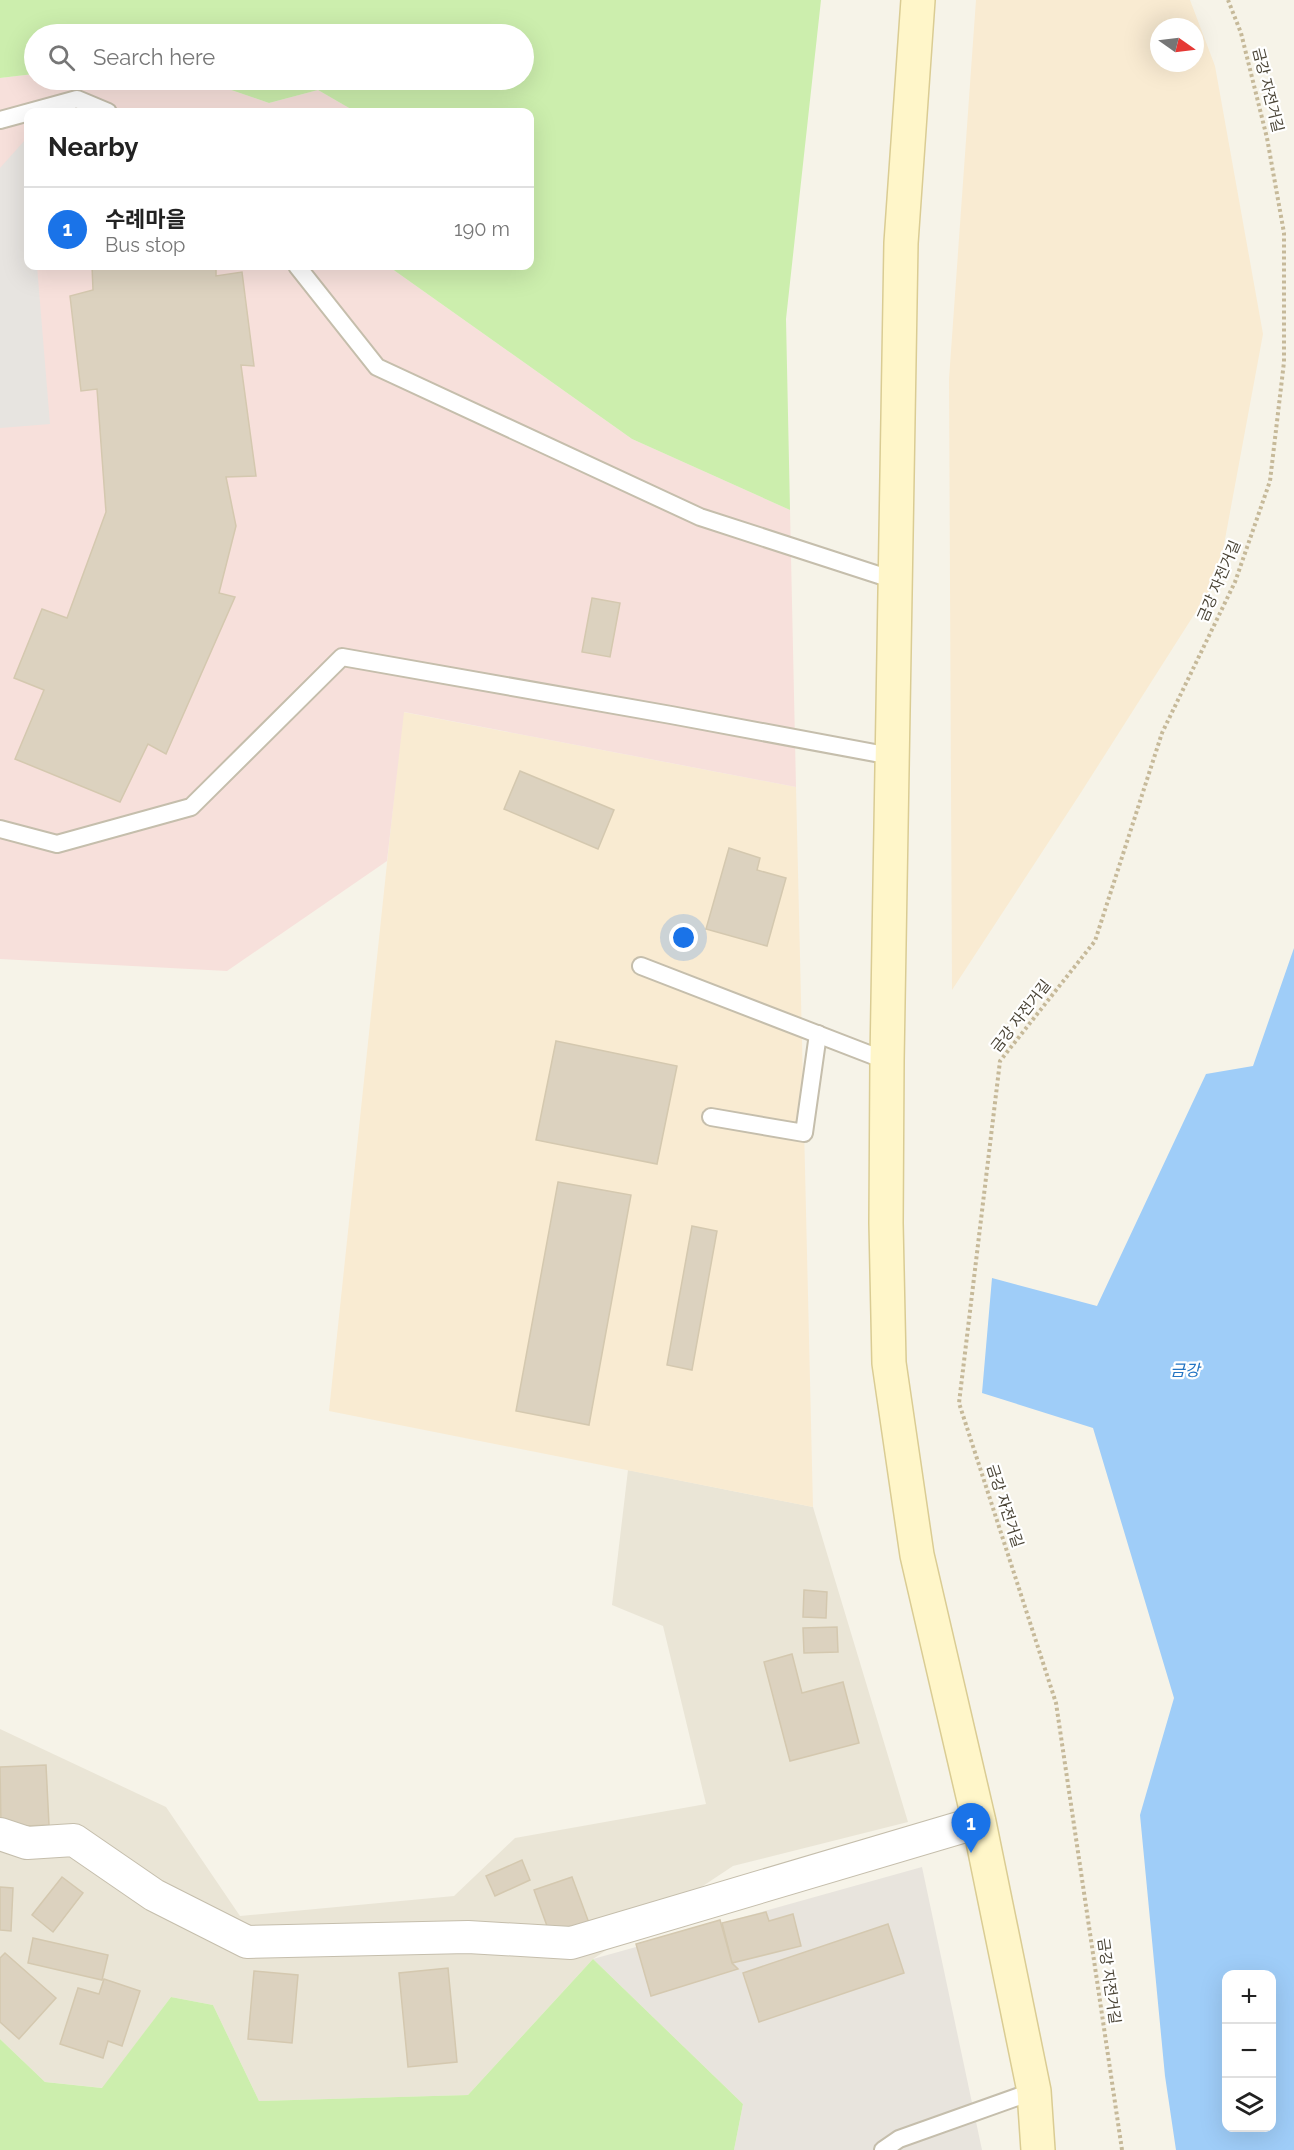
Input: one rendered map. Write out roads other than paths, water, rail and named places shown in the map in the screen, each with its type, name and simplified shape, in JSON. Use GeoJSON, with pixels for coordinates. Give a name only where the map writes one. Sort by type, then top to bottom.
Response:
{"type":"FeatureCollection","features":[{"type":"Feature","properties":{"kind":"street"},"geometry":{"type":"LineString","coordinates":[[918,0],[901,243],[887,1061],[886,1223],[889,1363],[917,1555],[979,1822],[1034,2091],[1038,2150]]}},
{"type":"Feature","properties":{"kind":"street"},"geometry":{"type":"LineString","coordinates":[[0,1834],[27,1843],[74,1840],[154,1895],[247,1942],[468,1937],[571,1943],[979,1822]]}},
{"type":"Feature","properties":{"kind":"lane"},"geometry":{"type":"LineString","coordinates":[[44,108],[77,99],[98,108]]}},
{"type":"Feature","properties":{"kind":"lane"},"geometry":{"type":"LineString","coordinates":[[0,120],[24,113]]}},
{"type":"Feature","properties":{"kind":"lane"},"geometry":{"type":"LineString","coordinates":[[300,270],[377,367],[699,517],[894,580]]}},
{"type":"Feature","properties":{"kind":"lane"},"geometry":{"type":"LineString","coordinates":[[0,830],[57,844],[191,807],[342,657],[891,756]]}},
{"type":"Feature","properties":{"kind":"lane"},"geometry":{"type":"LineString","coordinates":[[641,966],[887,1061]]}},
{"type":"Feature","properties":{"kind":"lane"},"geometry":{"type":"LineString","coordinates":[[711,1117],[804,1133],[818,1034]]}},
{"type":"Feature","properties":{"kind":"lane"},"geometry":{"type":"LineString","coordinates":[[883,2150],[898,2139],[1034,2091]]}},
{"type":"Feature","properties":{"kind":"water","name":"금강"},"geometry":{"type":"Polygon","coordinates":[[[1294,948],[1294,2150],[1176,2150],[1165,2076],[1140,1815],[1174,1698],[1093,1428],[982,1393],[992,1278],[1097,1306],[1206,1074],[1253,1066],[1294,948]]]}},
{"type":"Feature","properties":{"kind":"place","name":"수례마을"},"geometry":{"type":"Point","coordinates":[971,1853]}}]}
